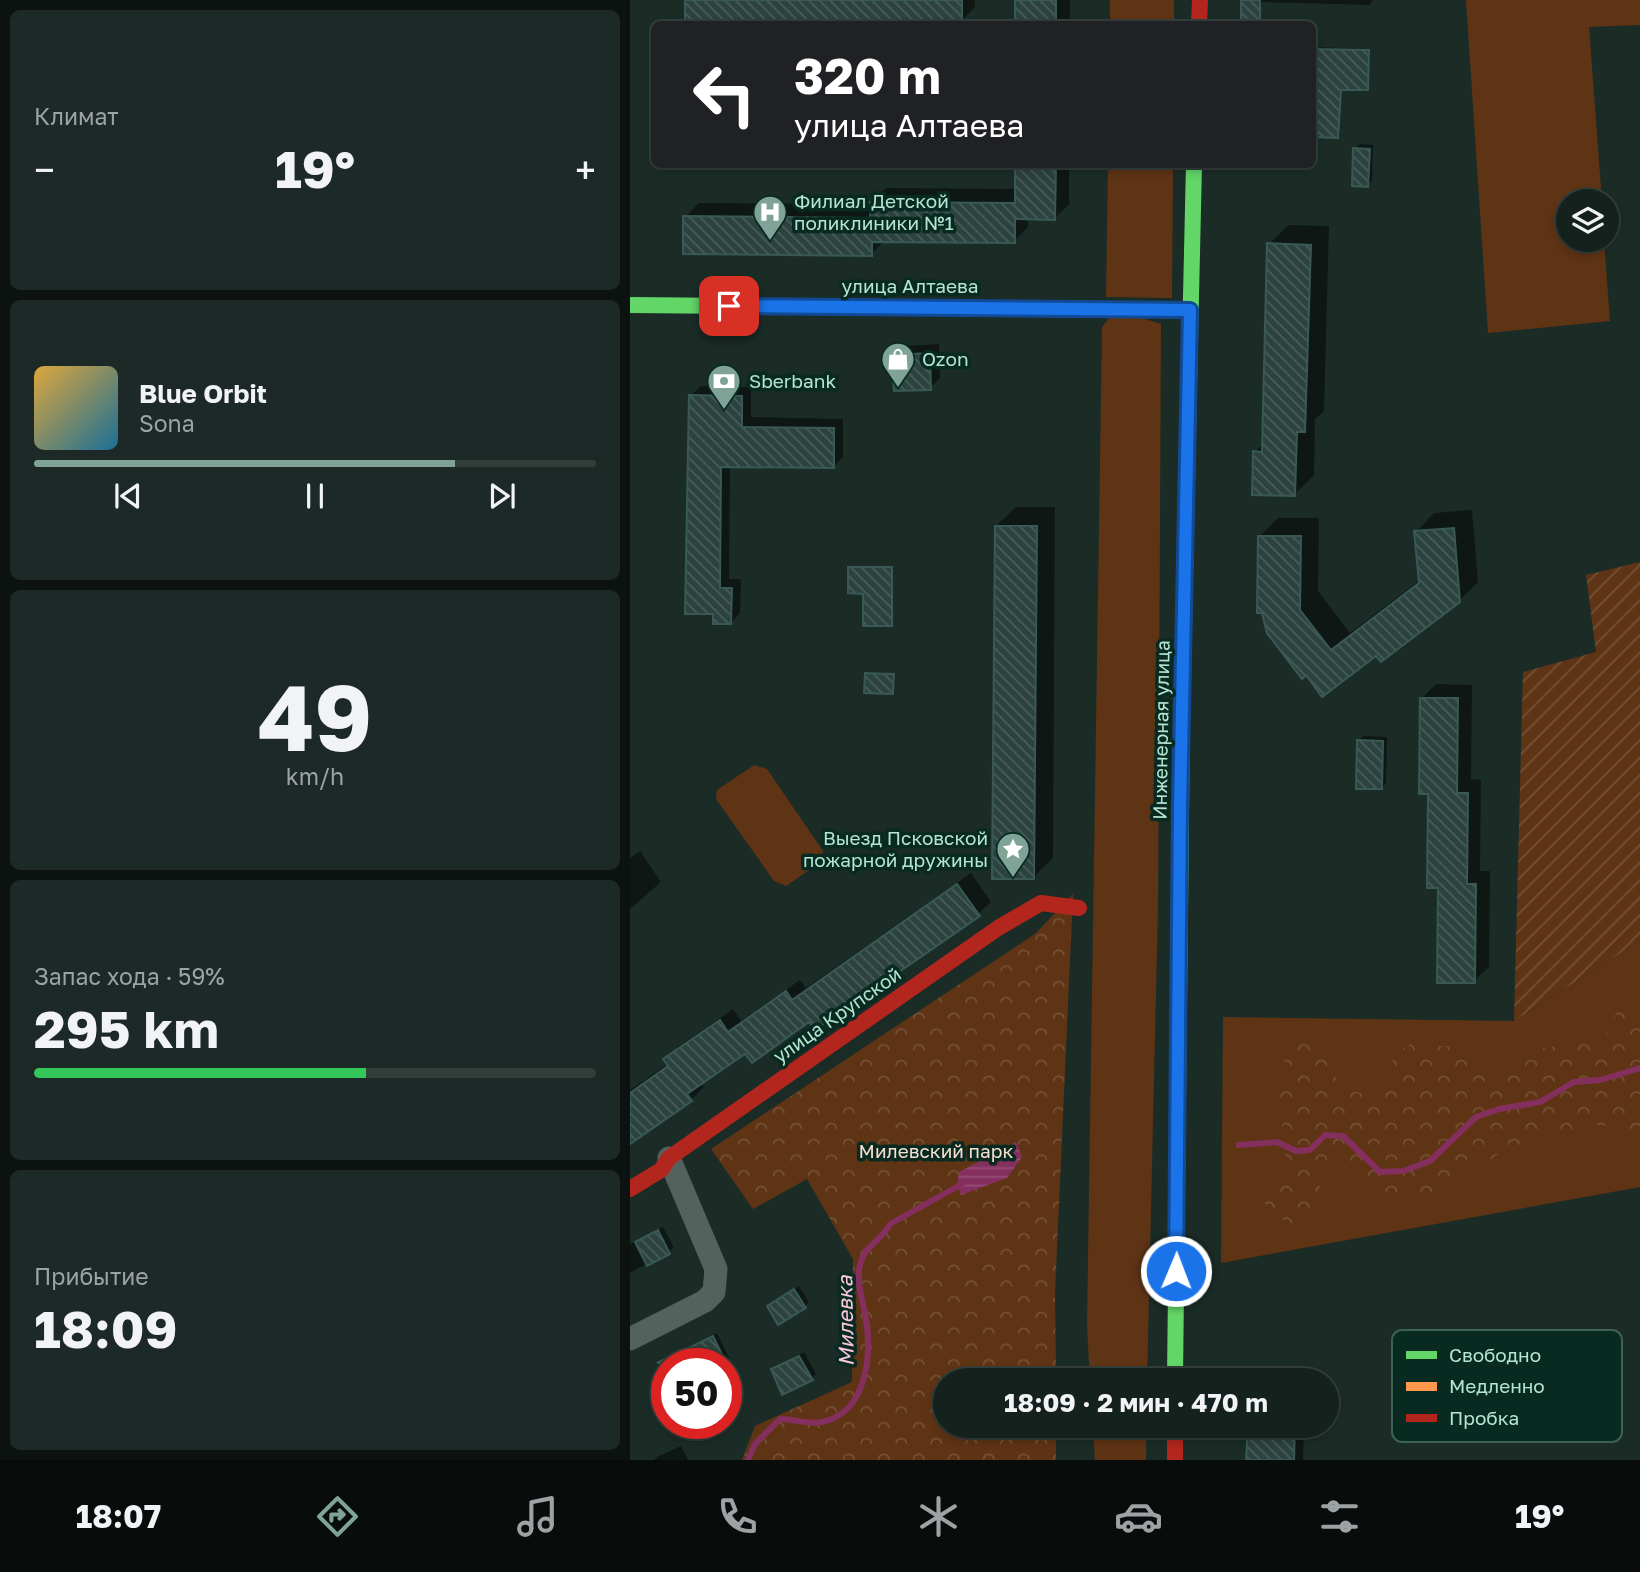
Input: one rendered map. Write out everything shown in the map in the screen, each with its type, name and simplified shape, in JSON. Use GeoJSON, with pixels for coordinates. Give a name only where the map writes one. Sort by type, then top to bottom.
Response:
{"type":"FeatureCollection","features":[{"type":"Feature","properties":{"kind":"main road"},"geometry":{"type":"LineString","coordinates":[[1199,21],[1200,0]]}},
{"type":"Feature","properties":{"kind":"main road","name":"Инженерная улица"},"geometry":{"type":"LineString","coordinates":[[1175,1368],[1180,807],[1194,168]]}},
{"type":"Feature","properties":{"kind":"main road","name":"улица Алтаева"},"geometry":{"type":"LineString","coordinates":[[630,305],[1190,310]]}},
{"type":"Feature","properties":{"kind":"main road","name":"улица Крупской"},"geometry":{"type":"LineString","coordinates":[[630,1189],[661,1170],[668,1158],[998,928],[1041,903],[1079,908]]}},
{"type":"Feature","properties":{"kind":"main road"},"geometry":{"type":"LineString","coordinates":[[1175,1438],[1175,1460]]}},
{"type":"Feature","properties":{"kind":"street"},"geometry":{"type":"LineString","coordinates":[[630,1339],[705,1301],[714,1293],[716,1269],[668,1158]]}},
{"type":"Feature","properties":{"kind":"green space"},"geometry":{"type":"Polygon","coordinates":[[[1110,0],[1174,0],[1174,21],[1110,21],[1110,0]]]}},
{"type":"Feature","properties":{"kind":"green space"},"geometry":{"type":"Polygon","coordinates":[[[1466,0],[1640,0],[1640,25],[1589,27],[1601,189],[1556,189],[1556,252],[1605,252],[1610,321],[1488,333],[1466,0]]]}},
{"type":"Feature","properties":{"kind":"green space"},"geometry":{"type":"Polygon","coordinates":[[[1108,168],[1173,168],[1172,298],[1106,297],[1108,168]]]}},
{"type":"Feature","properties":{"kind":"green space"},"geometry":{"type":"Polygon","coordinates":[[[1116,310],[1161,324],[1158,906],[1147,1368],[1089,1368],[1087,1326],[1102,327],[1116,310]]]}},
{"type":"Feature","properties":{"kind":"green space"},"geometry":{"type":"Polygon","coordinates":[[[1640,562],[1640,941],[1514,1021],[1523,672],[1596,652],[1586,575],[1640,562]]]}},
{"type":"Feature","properties":{"kind":"green space"},"geometry":{"type":"Polygon","coordinates":[[[754,765],[767,769],[823,851],[822,861],[786,886],[774,881],[716,799],[717,790],[754,765]]]}},
{"type":"Feature","properties":{"kind":"green space","name":"Милевский парк"},"geometry":{"type":"Polygon","coordinates":[[[1073,894],[1055,1292],[1056,1368],[933,1368],[933,1438],[1056,1438],[1056,1460],[742,1460],[755,1426],[852,1382],[853,1259],[807,1179],[753,1209],[711,1149],[1035,934],[1073,894]]]}},
{"type":"Feature","properties":{"kind":"green space"},"geometry":{"type":"Polygon","coordinates":[[[1640,941],[1640,1187],[1221,1263],[1223,1017],[1514,1021],[1640,941]]]}},
{"type":"Feature","properties":{"kind":"green space"},"geometry":{"type":"Polygon","coordinates":[[[1628,1005],[1640,1006],[1640,1130],[1591,1124],[1554,1140],[1547,1137],[1508,1148],[1447,1188],[1408,1200],[1378,1194],[1348,1168],[1338,1165],[1322,1171],[1317,1210],[1295,1230],[1263,1202],[1258,1192],[1281,1173],[1286,1153],[1286,1140],[1277,1103],[1278,1080],[1286,1058],[1300,1041],[1310,1037],[1322,1037],[1334,1072],[1342,1085],[1349,1090],[1375,1095],[1383,1093],[1394,1055],[1410,1044],[1458,1047],[1482,1065],[1501,1069],[1546,1047],[1596,1043],[1604,1037],[1618,1010],[1628,1005]]]}},
{"type":"Feature","properties":{"kind":"green space"},"geometry":{"type":"Polygon","coordinates":[[[1094,1438],[1146,1438],[1146,1460],[1095,1460],[1094,1438]]]}},
{"type":"Feature","properties":{"kind":"shaded area"},"geometry":{"type":"Polygon","coordinates":[[[1016,1142],[1022,1157],[1007,1178],[961,1195],[957,1186],[959,1172],[1016,1142]]]}},
{"type":"Feature","properties":{"kind":"building"},"geometry":{"type":"Polygon","coordinates":[[[685,0],[962,0],[962,21],[685,21],[685,0]]]}},
{"type":"Feature","properties":{"kind":"building"},"geometry":{"type":"Polygon","coordinates":[[[1015,0],[1056,0],[1056,21],[1015,21],[1015,0]]]}},
{"type":"Feature","properties":{"kind":"building"},"geometry":{"type":"Polygon","coordinates":[[[1241,0],[1260,0],[1260,21],[1241,21],[1241,0]]]}},
{"type":"Feature","properties":{"kind":"building"},"geometry":{"type":"Polygon","coordinates":[[[1316,49],[1369,50],[1368,90],[1341,90],[1338,138],[1316,137],[1316,49]]]}},
{"type":"Feature","properties":{"kind":"building"},"geometry":{"type":"Polygon","coordinates":[[[1353,148],[1370,149],[1368,187],[1352,186],[1353,148]]]}},
{"type":"Feature","properties":{"kind":"building"},"geometry":{"type":"Polygon","coordinates":[[[1015,168],[1056,168],[1055,220],[1015,219],[1015,243],[872,242],[872,256],[683,254],[683,216],[870,218],[870,202],[1015,203],[1015,168]]]}},
{"type":"Feature","properties":{"kind":"building"},"geometry":{"type":"Polygon","coordinates":[[[1267,243],[1311,245],[1305,432],[1297,432],[1295,496],[1252,495],[1253,451],[1262,452],[1267,243]]]}},
{"type":"Feature","properties":{"kind":"building"},"geometry":{"type":"Polygon","coordinates":[[[930,353],[931,390],[894,391],[892,355],[930,353]]]}},
{"type":"Feature","properties":{"kind":"building"},"geometry":{"type":"Polygon","coordinates":[[[689,395],[742,396],[742,427],[834,428],[834,468],[721,467],[720,588],[732,588],[731,624],[713,624],[713,614],[685,614],[689,395]]]}},
{"type":"Feature","properties":{"kind":"building"},"geometry":{"type":"Polygon","coordinates":[[[995,526],[1037,526],[1034,879],[992,879],[995,526]]]}},
{"type":"Feature","properties":{"kind":"building"},"geometry":{"type":"Polygon","coordinates":[[[1454,528],[1460,602],[1381,662],[1376,656],[1322,697],[1306,675],[1302,679],[1267,633],[1262,613],[1257,613],[1258,536],[1301,536],[1300,610],[1331,650],[1419,583],[1414,531],[1454,528]]]}},
{"type":"Feature","properties":{"kind":"building"},"geometry":{"type":"Polygon","coordinates":[[[848,567],[892,567],[892,626],[863,626],[863,594],[848,593],[848,567]]]}},
{"type":"Feature","properties":{"kind":"building"},"geometry":{"type":"Polygon","coordinates":[[[865,673],[894,674],[893,694],[864,693],[865,673]]]}},
{"type":"Feature","properties":{"kind":"building"},"geometry":{"type":"Polygon","coordinates":[[[1420,698],[1458,698],[1457,793],[1468,793],[1467,884],[1476,884],[1475,983],[1437,983],[1438,888],[1427,888],[1428,794],[1419,794],[1420,698]]]}},
{"type":"Feature","properties":{"kind":"building"},"geometry":{"type":"Polygon","coordinates":[[[1357,740],[1383,741],[1382,789],[1356,789],[1357,740]]]}},
{"type":"Feature","properties":{"kind":"building"},"geometry":{"type":"Polygon","coordinates":[[[957,884],[980,916],[815,1030],[809,1022],[752,1063],[745,1054],[687,1094],[692,1101],[630,1144],[630,1093],[668,1066],[663,1059],[720,1020],[728,1032],[786,991],[792,1000],[957,884]]]}},
{"type":"Feature","properties":{"kind":"building"},"geometry":{"type":"Polygon","coordinates":[[[658,1230],[670,1254],[647,1266],[635,1242],[658,1230]]]}},
{"type":"Feature","properties":{"kind":"building"},"geometry":{"type":"Polygon","coordinates":[[[794,1289],[806,1308],[778,1325],[767,1306],[794,1289]]]}},
{"type":"Feature","properties":{"kind":"building"},"geometry":{"type":"Polygon","coordinates":[[[713,1336],[719,1348],[688,1348],[713,1336]]]}},
{"type":"Feature","properties":{"kind":"building"},"geometry":{"type":"Polygon","coordinates":[[[799,1356],[813,1380],[782,1395],[771,1369],[799,1356]]]}},
{"type":"Feature","properties":{"kind":"building"},"geometry":{"type":"Polygon","coordinates":[[[1247,1438],[1295,1438],[1294,1460],[1246,1460],[1247,1438]]]}},
{"type":"Feature","properties":{"kind":"waterway","name":"Милевка"},"geometry":{"type":"LineString","coordinates":[[1239,1145],[1277,1142],[1296,1151],[1310,1150],[1325,1135],[1343,1136],[1380,1172],[1403,1171],[1430,1161],[1476,1117],[1499,1109],[1540,1102],[1574,1082],[1600,1080],[1640,1068]]}},
{"type":"Feature","properties":{"kind":"waterway","name":"Милевка"},"geometry":{"type":"LineString","coordinates":[[748,1460],[755,1444],[780,1419],[822,1422],[849,1407],[858,1394],[867,1362],[867,1329],[859,1281],[863,1255],[890,1224],[962,1184]]}},
{"type":"Feature","properties":{"kind":"traffic: fast"},"geometry":{"type":"LineString","coordinates":[[1189,385],[1194,168]]}},
{"type":"Feature","properties":{"kind":"traffic: fast"},"geometry":{"type":"LineString","coordinates":[[630,305],[1084,309]]}},
{"type":"Feature","properties":{"kind":"traffic: fast"},"geometry":{"type":"LineString","coordinates":[[1175,1368],[1182,722]]}},
{"type":"Feature","properties":{"kind":"traffic: slow"},"geometry":{"type":"LineString","coordinates":[[1182,722],[1189,385]]}},
{"type":"Feature","properties":{"kind":"traffic: jam"},"geometry":{"type":"LineString","coordinates":[[1199,21],[1200,0]]}},
{"type":"Feature","properties":{"kind":"traffic: jam"},"geometry":{"type":"LineString","coordinates":[[1084,309],[1190,310]]}},
{"type":"Feature","properties":{"kind":"traffic: jam"},"geometry":{"type":"LineString","coordinates":[[630,1189],[661,1170],[669,1158],[998,928],[1041,903],[1079,908]]}},
{"type":"Feature","properties":{"kind":"traffic: jam"},"geometry":{"type":"LineString","coordinates":[[1175,1438],[1175,1460]]}},
{"type":"Feature","properties":{"kind":"place","name":"Филиал Детской поликлиники №1"},"geometry":{"type":"Point","coordinates":[770,242]}},
{"type":"Feature","properties":{"kind":"place","name":"Ozon"},"geometry":{"type":"Point","coordinates":[898,389]}},
{"type":"Feature","properties":{"kind":"place","name":"Sberbank"},"geometry":{"type":"Point","coordinates":[724,411]}},
{"type":"Feature","properties":{"kind":"place","name":"Выезд Псковской пожарной дружины"},"geometry":{"type":"Point","coordinates":[1013,879]}},
{"type":"Feature","properties":{"kind":"route"},"geometry":{"type":"LineString","coordinates":[[729,306],[1096,307],[1190,310],[1180,807],[1176,1271]]}}]}
